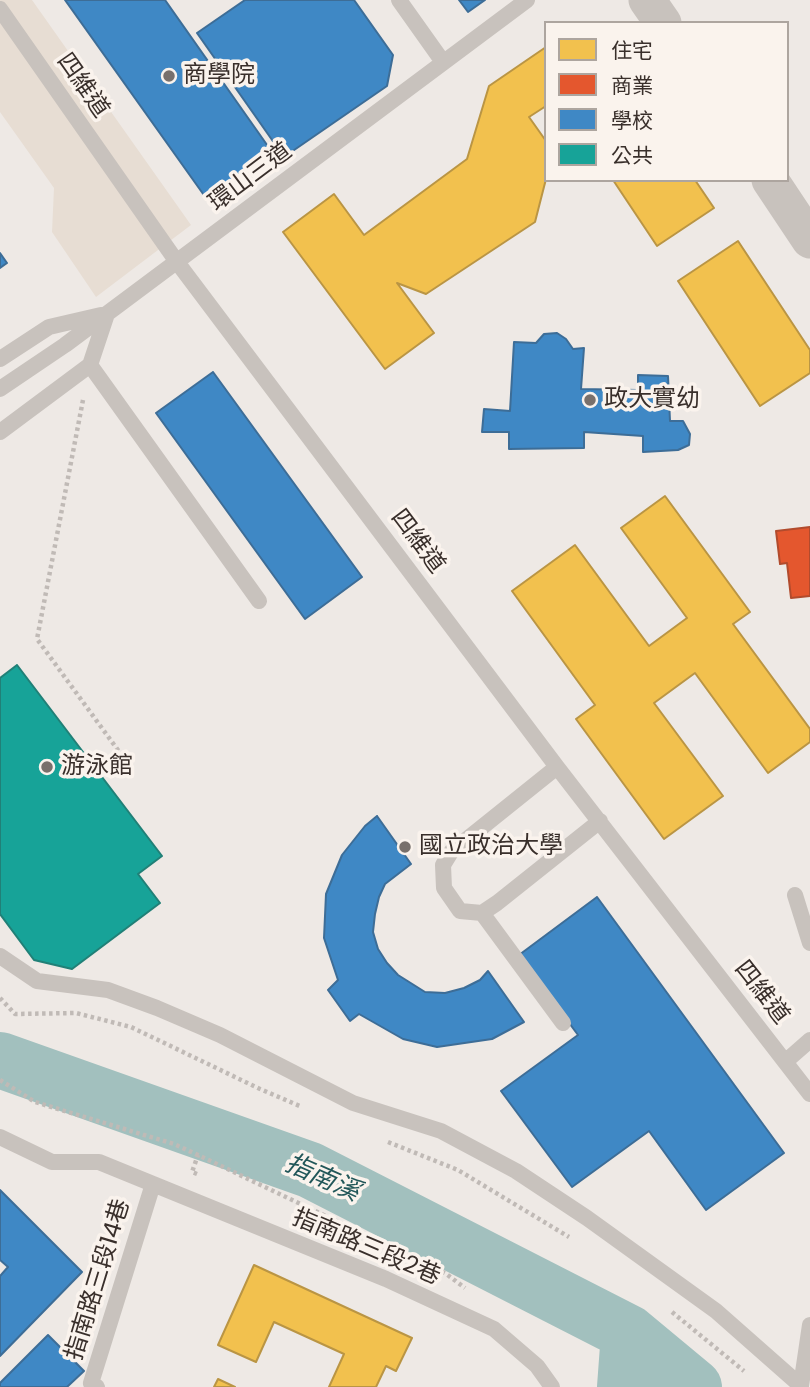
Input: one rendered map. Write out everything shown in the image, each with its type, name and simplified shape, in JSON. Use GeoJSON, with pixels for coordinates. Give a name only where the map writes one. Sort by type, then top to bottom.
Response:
{"type":"FeatureCollection","features":[{"type":"Feature","properties":{"kind":"street"},"geometry":{"type":"LineString","coordinates":[[647,0],[662,21]]}},
{"type":"Feature","properties":{"kind":"street"},"geometry":{"type":"LineString","coordinates":[[771,182],[810,240]]}},
{"type":"Feature","properties":{"kind":"lane"},"geometry":{"type":"LineString","coordinates":[[399,0],[443,62]]}},
{"type":"Feature","properties":{"kind":"lane","name":"環山三道"},"geometry":{"type":"LineString","coordinates":[[0,389],[107,314],[527,0]]}},
{"type":"Feature","properties":{"kind":"lane","name":"四維道"},"geometry":{"type":"LineString","coordinates":[[0,9],[177,262],[557,767],[810,1094]]}},
{"type":"Feature","properties":{"kind":"lane"},"geometry":{"type":"LineString","coordinates":[[0,359],[49,327],[107,314]]}},
{"type":"Feature","properties":{"kind":"lane"},"geometry":{"type":"LineString","coordinates":[[0,432],[90,365],[107,314]]}},
{"type":"Feature","properties":{"kind":"lane"},"geometry":{"type":"LineString","coordinates":[[90,365],[259,601]]}},
{"type":"Feature","properties":{"kind":"lane"},"geometry":{"type":"LineString","coordinates":[[557,767],[451,852],[443,865],[444,888],[460,911],[482,913],[600,821]]}},
{"type":"Feature","properties":{"kind":"lane"},"geometry":{"type":"LineString","coordinates":[[795,895],[810,943]]}},
{"type":"Feature","properties":{"kind":"lane"},"geometry":{"type":"LineString","coordinates":[[482,913],[563,1023]]}},
{"type":"Feature","properties":{"kind":"lane"},"geometry":{"type":"LineString","coordinates":[[0,956],[37,981],[108,990],[157,1008],[220,1035],[353,1103],[441,1131],[516,1171],[587,1218],[716,1311],[801,1386],[810,1325]]}},
{"type":"Feature","properties":{"kind":"lane"},"geometry":{"type":"LineString","coordinates":[[785,1062],[810,1040]]}},
{"type":"Feature","properties":{"kind":"lane","name":"指南路三段2巷"},"geometry":{"type":"LineString","coordinates":[[0,1137],[52,1162],[99,1162],[386,1279],[494,1329],[537,1366],[552,1387]]}},
{"type":"Feature","properties":{"kind":"lane","name":"指南路三段14巷"},"geometry":{"type":"LineString","coordinates":[[97,1387],[91,1383],[148,1182]]}},
{"type":"Feature","properties":{"kind":"path"},"geometry":{"type":"LineString","coordinates":[[90,365],[37,639],[131,768]]}},
{"type":"Feature","properties":{"kind":"path"},"geometry":{"type":"LineString","coordinates":[[0,998],[15,1014],[76,1013],[131,1027],[260,1089],[309,1109]]}},
{"type":"Feature","properties":{"kind":"path"},"geometry":{"type":"LineString","coordinates":[[0,1080],[35,1102],[174,1144],[445,1273],[465,1287]]}},
{"type":"Feature","properties":{"kind":"path"},"geometry":{"type":"LineString","coordinates":[[384,1140],[458,1170],[573,1240]]}},
{"type":"Feature","properties":{"kind":"path"},"geometry":{"type":"LineString","coordinates":[[198,1155],[192,1172],[204,1177]]}},
{"type":"Feature","properties":{"kind":"path"},"geometry":{"type":"LineString","coordinates":[[671,1311],[754,1378]]}},
{"type":"Feature","properties":{"kind":"shaded area"},"geometry":{"type":"Polygon","coordinates":[[[0,0],[32,0],[191,225],[96,297],[52,232],[54,188],[0,112],[0,0]]]}},
{"type":"Feature","properties":{"kind":"building: 住宅"},"geometry":{"type":"Polygon","coordinates":[[[544,48],[544,107],[529,117],[544,138],[545,182],[535,222],[426,294],[397,283],[434,333],[385,369],[283,232],[334,194],[364,235],[467,159],[489,86],[544,48]]]}},
{"type":"Feature","properties":{"kind":"building: 住宅"},"geometry":{"type":"Polygon","coordinates":[[[614,182],[696,182],[714,208],[657,246],[614,182]]]}},
{"type":"Feature","properties":{"kind":"building: 住宅"},"geometry":{"type":"Polygon","coordinates":[[[738,241],[810,350],[810,373],[760,406],[678,281],[738,241]]]}},
{"type":"Feature","properties":{"kind":"building: 住宅"},"geometry":{"type":"Polygon","coordinates":[[[665,496],[750,612],[733,624],[810,729],[810,742],[768,773],[695,673],[654,703],[723,796],[664,839],[576,719],[595,705],[512,591],[575,545],[649,646],[687,618],[621,528],[665,496]]]}},
{"type":"Feature","properties":{"kind":"building: 住宅"},"geometry":{"type":"Polygon","coordinates":[[[254,1265],[412,1338],[396,1371],[386,1366],[376,1387],[329,1387],[344,1354],[274,1322],[256,1362],[218,1345],[254,1265]]]}},
{"type":"Feature","properties":{"kind":"building: 住宅"},"geometry":{"type":"Polygon","coordinates":[[[218,1379],[235,1387],[214,1387],[218,1379]]]}},
{"type":"Feature","properties":{"kind":"building: 商業"},"geometry":{"type":"Polygon","coordinates":[[[810,527],[810,596],[791,598],[787,563],[780,564],[776,531],[810,527]]]}},
{"type":"Feature","properties":{"kind":"building: 學校","name":"商學院"},"geometry":{"type":"Polygon","coordinates":[[[65,0],[165,0],[272,152],[206,198],[65,0]]]}},
{"type":"Feature","properties":{"kind":"building: 學校"},"geometry":{"type":"Polygon","coordinates":[[[245,0],[354,0],[393,55],[387,86],[284,157],[197,33],[245,0]]]}},
{"type":"Feature","properties":{"kind":"building: 學校"},"geometry":{"type":"Polygon","coordinates":[[[459,0],[485,0],[468,12],[459,0]]]}},
{"type":"Feature","properties":{"kind":"building: 學校"},"geometry":{"type":"Polygon","coordinates":[[[0,253],[7,263],[0,268],[0,253]]]}},
{"type":"Feature","properties":{"kind":"building: 學校","name":"政大實幼"},"geometry":{"type":"Polygon","coordinates":[[[557,333],[566,339],[573,349],[584,348],[581,389],[638,390],[638,375],[668,376],[670,421],[683,421],[690,434],[689,445],[678,450],[643,452],[643,436],[584,432],[584,448],[509,449],[509,432],[482,432],[484,409],[510,411],[514,342],[536,343],[544,334],[557,333]]]}},
{"type":"Feature","properties":{"kind":"building: 學校"},"geometry":{"type":"Polygon","coordinates":[[[213,372],[362,577],[305,619],[156,413],[213,372]]]}},
{"type":"Feature","properties":{"kind":"building: 學校"},"geometry":{"type":"Polygon","coordinates":[[[377,816],[411,864],[385,884],[379,897],[373,932],[378,949],[387,963],[398,975],[425,992],[445,993],[464,988],[480,980],[488,971],[524,1022],[492,1039],[437,1047],[403,1039],[359,1014],[350,1021],[328,990],[338,980],[324,938],[326,894],[342,855],[365,826],[377,816]]]}},
{"type":"Feature","properties":{"kind":"building: 學校"},"geometry":{"type":"Polygon","coordinates":[[[597,897],[784,1153],[706,1210],[649,1131],[572,1187],[501,1091],[578,1035],[519,955],[597,897]]]}},
{"type":"Feature","properties":{"kind":"building: 學校"},"geometry":{"type":"Polygon","coordinates":[[[0,1190],[82,1272],[0,1356],[0,1276],[8,1267],[0,1260],[0,1190]]]}},
{"type":"Feature","properties":{"kind":"building: 學校"},"geometry":{"type":"Polygon","coordinates":[[[48,1335],[84,1371],[67,1387],[0,1387],[0,1383],[48,1335]]]}},
{"type":"Feature","properties":{"kind":"building: 公共","name":"游泳館"},"geometry":{"type":"Polygon","coordinates":[[[17,665],[162,856],[138,874],[160,903],[72,969],[34,960],[0,914],[0,678],[17,665]]]}},
{"type":"Feature","properties":{"kind":"waterway","name":"指南溪"},"geometry":{"type":"LineString","coordinates":[[0,1060],[310,1170],[629,1333],[694,1387]]}},
{"type":"Feature","properties":{"kind":"waterway"},"geometry":{"type":"LineString","coordinates":[[625,1387],[629,1333]]}},
{"type":"Feature","properties":{"kind":"place","name":"商學院"},"geometry":{"type":"Point","coordinates":[169,76]}},
{"type":"Feature","properties":{"kind":"place","name":"政大實幼"},"geometry":{"type":"Point","coordinates":[590,400]}},
{"type":"Feature","properties":{"kind":"place","name":"游泳館"},"geometry":{"type":"Point","coordinates":[47,767]}},
{"type":"Feature","properties":{"kind":"place","name":"國立政治大學"},"geometry":{"type":"Point","coordinates":[405,847]}}]}
